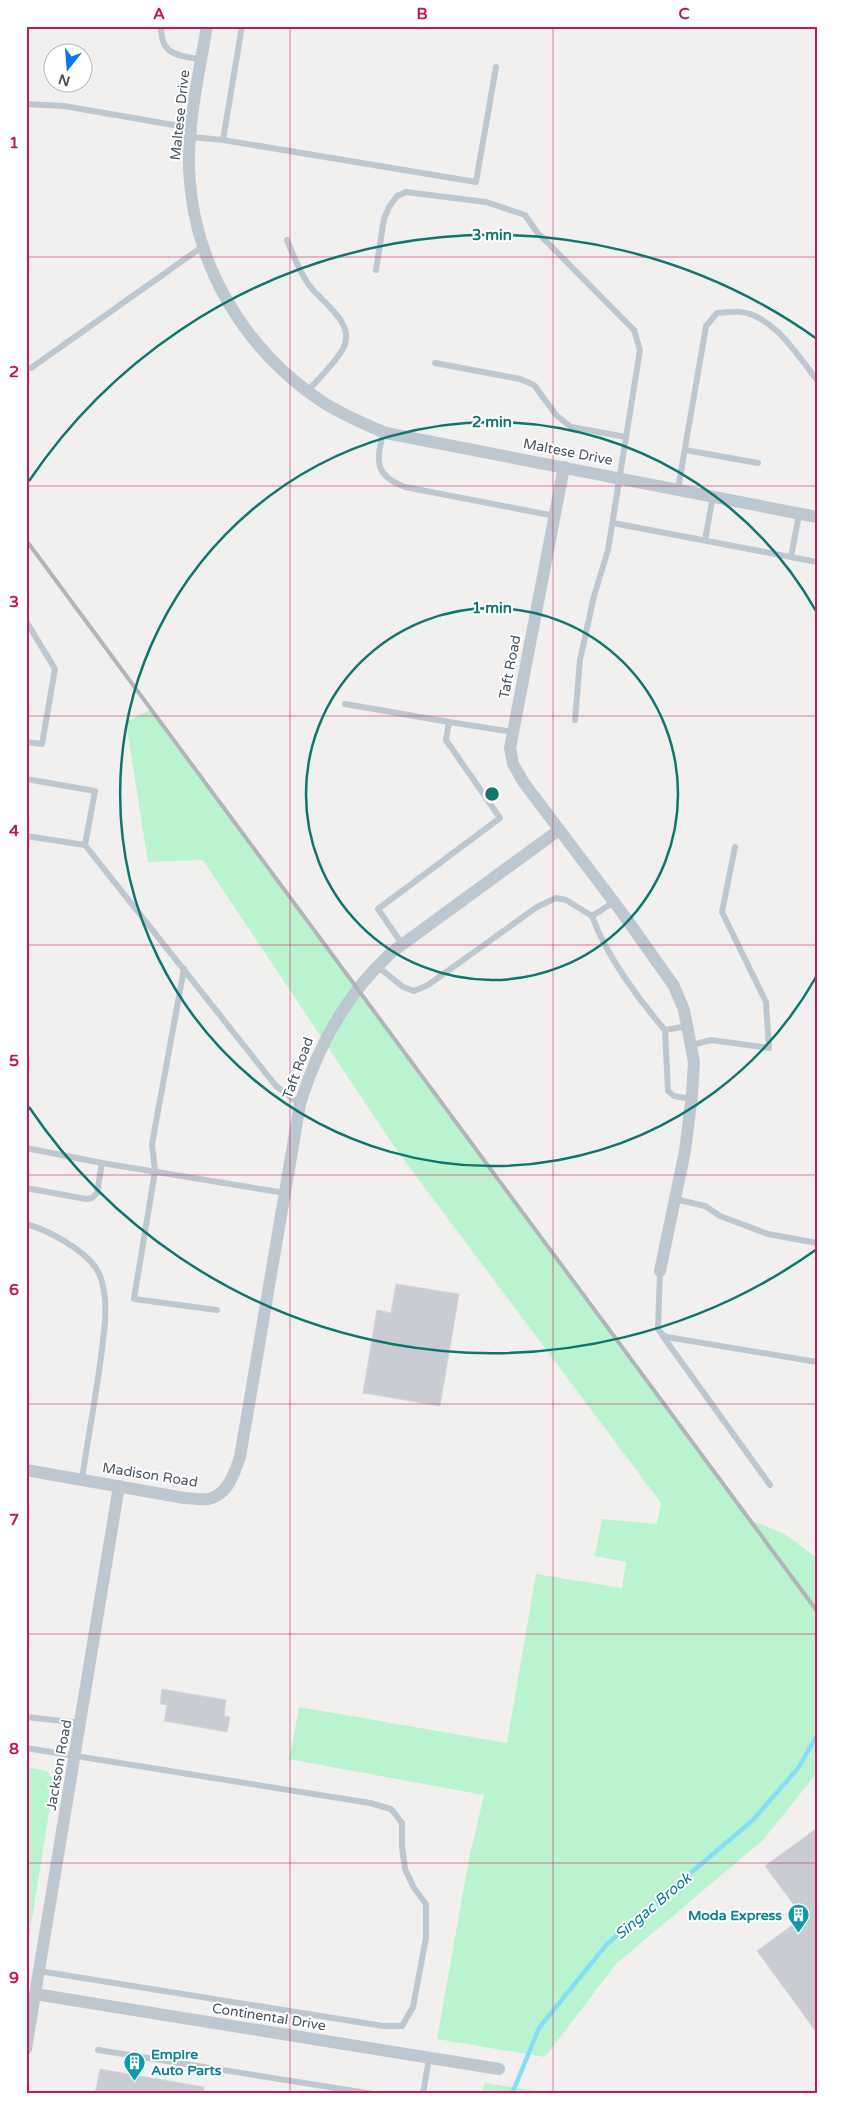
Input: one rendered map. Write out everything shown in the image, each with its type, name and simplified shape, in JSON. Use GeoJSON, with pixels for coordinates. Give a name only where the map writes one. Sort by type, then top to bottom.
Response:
{"type":"FeatureCollection","features":[{"type":"Feature","properties":{"kind":"street","name":"Maltese Drive"},"geometry":{"type":"LineString","coordinates":[[207,26],[191,133],[189,167],[196,228],[215,280],[231,308],[270,358],[308,391],[322,402],[383,432],[817,517]]}},
{"type":"Feature","properties":{"kind":"street","name":"Taft Road"},"geometry":{"type":"LineString","coordinates":[[564,467],[510,748],[513,764],[524,782],[674,986],[684,1010],[694,1062],[691,1099],[685,1151],[660,1271]]}},
{"type":"Feature","properties":{"kind":"street","name":"Taft Road"},"geometry":{"type":"LineString","coordinates":[[246,1422],[300,1104],[318,1052],[332,1024],[357,988],[377,966],[402,944],[559,830]]}},
{"type":"Feature","properties":{"kind":"street","name":"Madison Road"},"geometry":{"type":"LineString","coordinates":[[26,1470],[184,1498],[209,1499],[224,1491],[234,1476],[240,1457],[246,1422]]}},
{"type":"Feature","properties":{"kind":"street","name":"Jackson Road"},"geometry":{"type":"LineString","coordinates":[[26,2049],[31,1994],[39,1971],[119,1486]]}},
{"type":"Feature","properties":{"kind":"street","name":"Continental Drive"},"geometry":{"type":"LineString","coordinates":[[31,1994],[499,2069]]}},
{"type":"Feature","properties":{"kind":"lane"},"geometry":{"type":"LineString","coordinates":[[161,26],[163,45],[166,49],[172,53],[201,60]]}},
{"type":"Feature","properties":{"kind":"lane"},"geometry":{"type":"LineString","coordinates":[[223,140],[242,26]]}},
{"type":"Feature","properties":{"kind":"lane"},"geometry":{"type":"LineString","coordinates":[[26,104],[64,106],[223,140],[476,182],[496,67]]}},
{"type":"Feature","properties":{"kind":"lane"},"geometry":{"type":"LineString","coordinates":[[376,270],[384,218],[389,206],[398,196],[406,192],[486,202],[525,215],[537,232],[634,330],[640,350],[608,550],[594,596],[580,660],[575,720]]}},
{"type":"Feature","properties":{"kind":"lane"},"geometry":{"type":"LineString","coordinates":[[287,240],[296,262],[310,286],[346,328],[346,339],[343,349],[308,391]]}},
{"type":"Feature","properties":{"kind":"lane"},"geometry":{"type":"LineString","coordinates":[[31,368],[202,247]]}},
{"type":"Feature","properties":{"kind":"lane"},"geometry":{"type":"LineString","coordinates":[[678,489],[706,326],[717,313],[741,312],[761,319],[789,343],[817,380]]}},
{"type":"Feature","properties":{"kind":"lane"},"geometry":{"type":"LineString","coordinates":[[435,363],[520,379],[534,385],[557,416],[571,427],[626,437]]}},
{"type":"Feature","properties":{"kind":"lane"},"geometry":{"type":"LineString","coordinates":[[383,432],[378,460],[382,473],[390,482],[405,487],[555,516]]}},
{"type":"Feature","properties":{"kind":"lane"},"geometry":{"type":"LineString","coordinates":[[685,450],[758,463]]}},
{"type":"Feature","properties":{"kind":"lane"},"geometry":{"type":"LineString","coordinates":[[705,540],[713,496]]}},
{"type":"Feature","properties":{"kind":"lane"},"geometry":{"type":"LineString","coordinates":[[791,557],[799,514]]}},
{"type":"Feature","properties":{"kind":"lane"},"geometry":{"type":"LineString","coordinates":[[613,522],[817,562]]}},
{"type":"Feature","properties":{"kind":"lane"},"geometry":{"type":"LineString","coordinates":[[26,621],[55,669],[42,744],[26,742]]}},
{"type":"Feature","properties":{"kind":"lane"},"geometry":{"type":"LineString","coordinates":[[344,704],[513,732]]}},
{"type":"Feature","properties":{"kind":"lane"},"geometry":{"type":"LineString","coordinates":[[402,944],[378,909],[500,818],[446,740],[449,722]]}},
{"type":"Feature","properties":{"kind":"lane"},"geometry":{"type":"LineString","coordinates":[[26,779],[95,791],[85,845]]}},
{"type":"Feature","properties":{"kind":"lane"},"geometry":{"type":"LineString","coordinates":[[26,836],[85,845],[276,1086],[300,1104]]}},
{"type":"Feature","properties":{"kind":"lane"},"geometry":{"type":"LineString","coordinates":[[692,1046],[711,1040],[769,1048],[766,1002],[722,912],[734,847]]}},
{"type":"Feature","properties":{"kind":"lane"},"geometry":{"type":"LineString","coordinates":[[377,966],[403,986],[414,991],[428,985],[537,907],[556,898],[566,900],[592,916],[603,942],[631,985],[665,1030],[668,1091],[674,1096],[691,1099]]}},
{"type":"Feature","properties":{"kind":"lane"},"geometry":{"type":"LineString","coordinates":[[592,916],[614,902]]}},
{"type":"Feature","properties":{"kind":"lane"},"geometry":{"type":"LineString","coordinates":[[184,969],[152,1144],[155,1171],[134,1299],[216,1310]]}},
{"type":"Feature","properties":{"kind":"lane"},"geometry":{"type":"LineString","coordinates":[[665,1030],[688,1026]]}},
{"type":"Feature","properties":{"kind":"lane"},"geometry":{"type":"LineString","coordinates":[[26,1148],[102,1163],[285,1193]]}},
{"type":"Feature","properties":{"kind":"lane"},"geometry":{"type":"LineString","coordinates":[[26,1188],[86,1199],[92,1198],[97,1193],[102,1163]]}},
{"type":"Feature","properties":{"kind":"lane"},"geometry":{"type":"LineString","coordinates":[[675,1199],[705,1206],[720,1216],[768,1234],[817,1243]]}},
{"type":"Feature","properties":{"kind":"lane"},"geometry":{"type":"LineString","coordinates":[[26,1224],[46,1230],[74,1247],[96,1268],[104,1291],[105,1319],[82,1480]]}},
{"type":"Feature","properties":{"kind":"lane"},"geometry":{"type":"LineString","coordinates":[[660,1271],[658,1329],[770,1484]]}},
{"type":"Feature","properties":{"kind":"lane"},"geometry":{"type":"LineString","coordinates":[[662,1334],[817,1362]]}},
{"type":"Feature","properties":{"kind":"lane"},"geometry":{"type":"LineString","coordinates":[[26,1717],[81,1723]]}},
{"type":"Feature","properties":{"kind":"lane"},"geometry":{"type":"LineString","coordinates":[[26,1748],[360,1802],[391,1810],[402,1823],[405,1869],[414,1888],[426,1904],[426,1938],[413,2007],[402,2026],[383,2026],[39,1971]]}},
{"type":"Feature","properties":{"kind":"lane"},"geometry":{"type":"LineString","coordinates":[[98,2050],[373,2094]]}},
{"type":"Feature","properties":{"kind":"lane"},"geometry":{"type":"LineString","coordinates":[[422,2094],[429,2058]]}},
{"type":"Feature","properties":{"kind":"green space"},"geometry":{"type":"Polygon","coordinates":[[[152,709],[753,1521],[784,1534],[817,1558],[817,1773],[763,1840],[616,1964],[545,2057],[437,2039],[469,1859],[484,1795],[288,1759],[299,1707],[507,1743],[536,1574],[622,1588],[626,1562],[595,1556],[602,1519],[657,1524],[661,1503],[398,1152],[203,860],[148,862],[126,722],[152,709]]]}},
{"type":"Feature","properties":{"kind":"green space"},"geometry":{"type":"Polygon","coordinates":[[[26,1767],[47,1771],[54,1781],[26,1956],[26,1767]]]}},
{"type":"Feature","properties":{"kind":"green space"},"geometry":{"type":"Polygon","coordinates":[[[485,2083],[549,2093],[482,2094],[485,2083]]]}},
{"type":"Feature","properties":{"kind":"building"},"geometry":{"type":"Polygon","coordinates":[[[396,1284],[459,1294],[440,1406],[363,1393],[377,1310],[391,1313],[396,1284]]]}},
{"type":"Feature","properties":{"kind":"building"},"geometry":{"type":"Polygon","coordinates":[[[162,1689],[226,1700],[224,1716],[230,1717],[227,1732],[164,1721],[167,1705],[160,1704],[162,1689]]]}},
{"type":"Feature","properties":{"kind":"building","name":"Moda Express"},"geometry":{"type":"Polygon","coordinates":[[[817,1828],[817,2033],[757,1951],[803,1917],[765,1866],[817,1828]]]}},
{"type":"Feature","properties":{"kind":"building","name":"Empire Auto Parts"},"geometry":{"type":"Polygon","coordinates":[[[100,2069],[204,2087],[204,2094],[95,2094],[100,2069]]]}},
{"type":"Feature","properties":{"kind":"waterway","name":"Singac Brook"},"geometry":{"type":"LineString","coordinates":[[512,2094],[539,2028],[607,1944],[753,1820],[799,1767],[817,1735]]}},
{"type":"Feature","properties":{"kind":"railway"},"geometry":{"type":"LineString","coordinates":[[26,540],[817,1611]]}},
{"type":"Feature","properties":{"kind":"place","name":"Moda Express"},"geometry":{"type":"Point","coordinates":[798,1934]}},
{"type":"Feature","properties":{"kind":"place","name":"Empire Auto Parts"},"geometry":{"type":"Point","coordinates":[135,2081]}}]}
